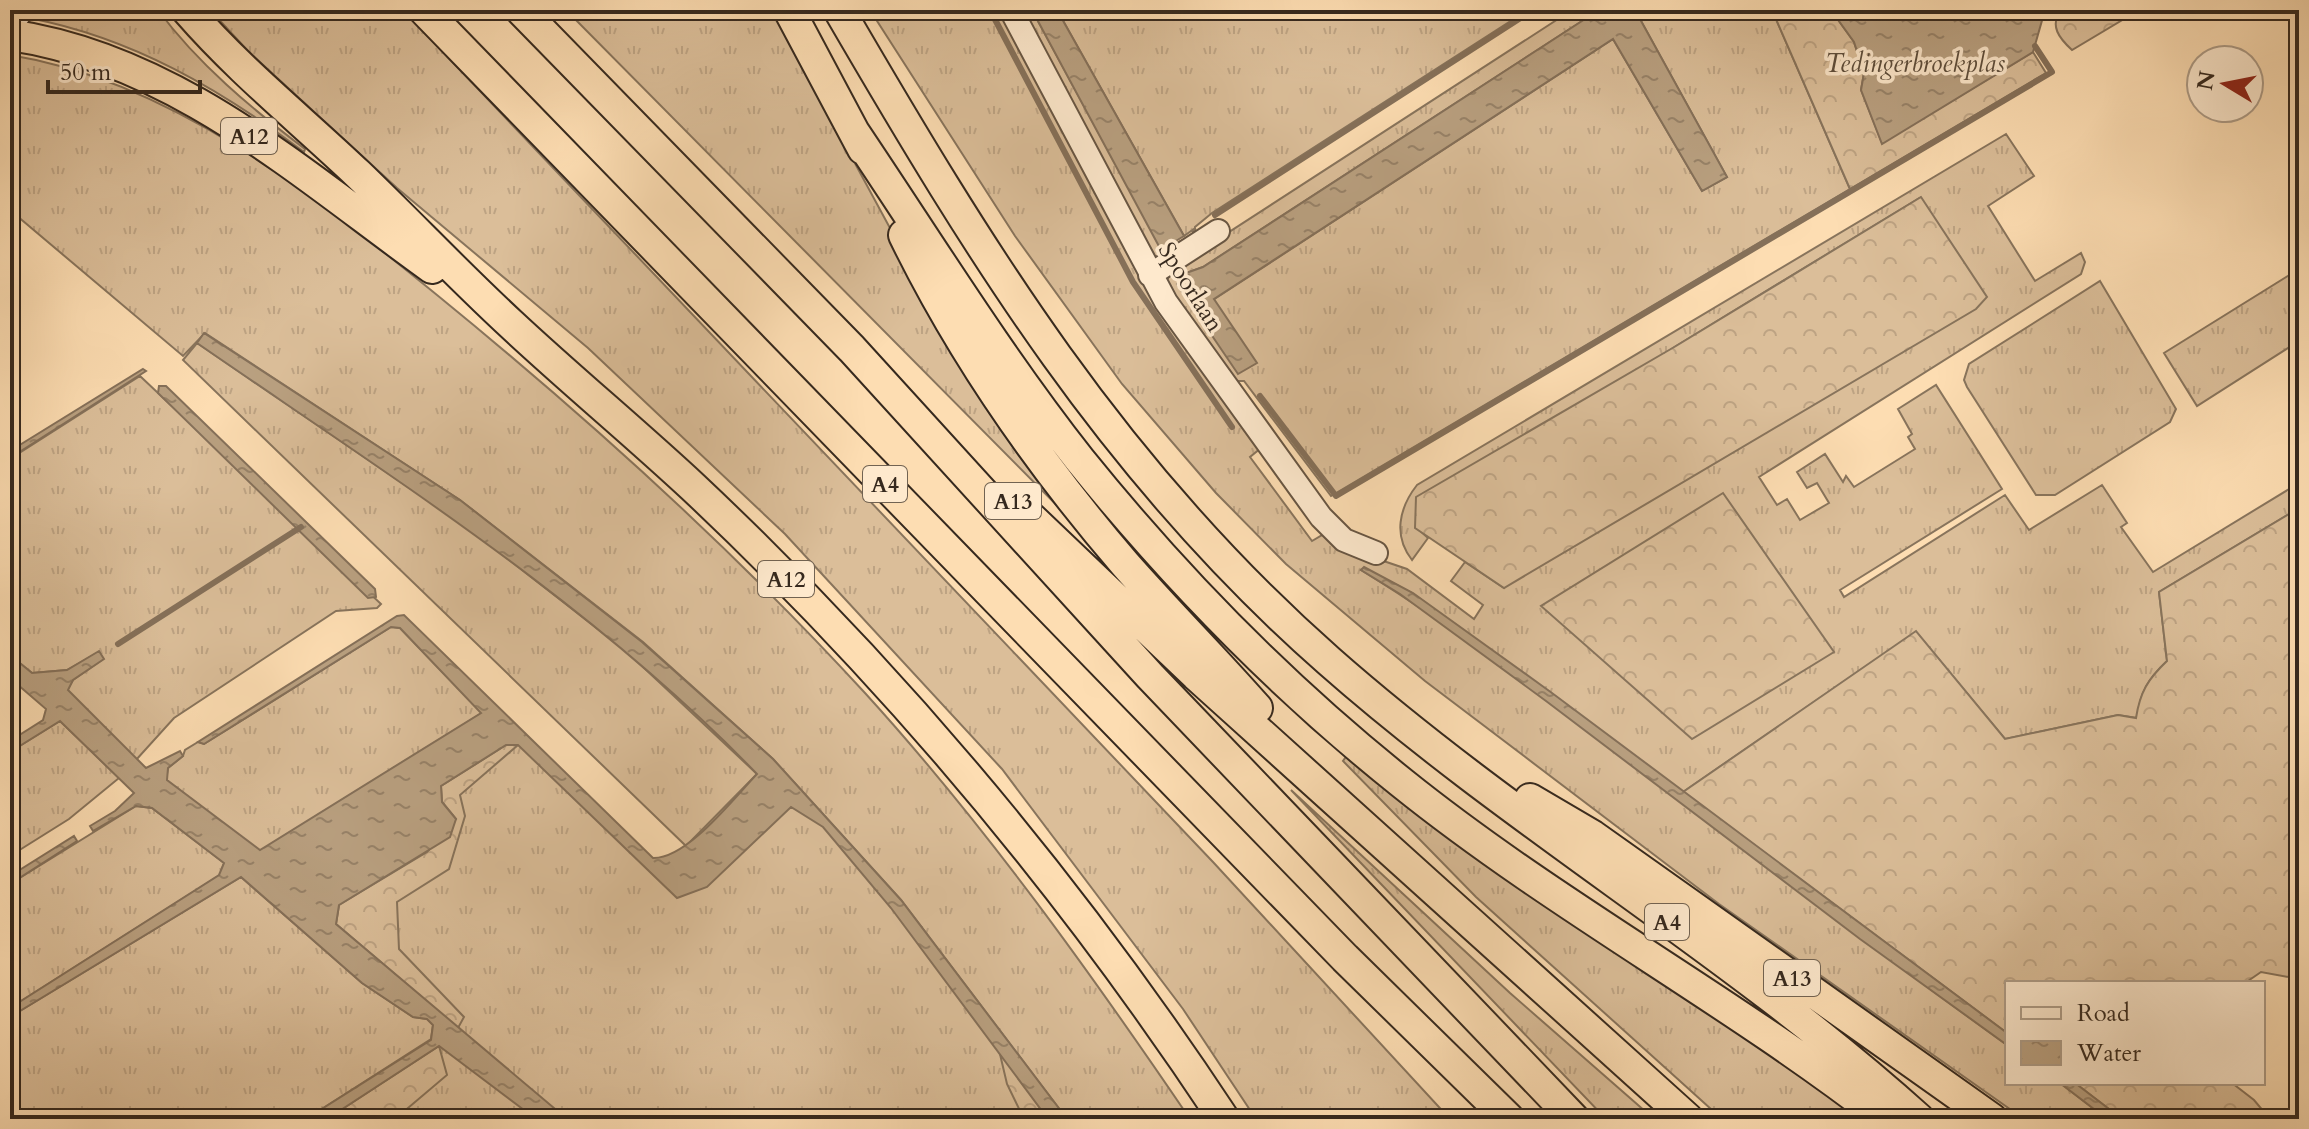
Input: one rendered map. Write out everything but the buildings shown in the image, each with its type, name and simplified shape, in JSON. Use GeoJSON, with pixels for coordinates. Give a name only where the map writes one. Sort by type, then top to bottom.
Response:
{"type":"FeatureCollection","features":[{"type":"Feature","properties":{"kind":"highway","name":"A12"},"geometry":{"type":"LineString","coordinates":[[187,10],[254,82],[355,171],[512,325],[726,518],[893,692],[994,808],[1077,913],[1224,1119]]}},
{"type":"Feature","properties":{"kind":"highway","name":"A4"},"geometry":{"type":"LineString","coordinates":[[424,10],[1345,958],[1509,1119]]}},
{"type":"Feature","properties":{"kind":"highway"},"geometry":{"type":"LineString","coordinates":[[521,10],[852,349],[1150,676],[1574,1119]]}},
{"type":"Feature","properties":{"kind":"highway","name":"A4"},"geometry":{"type":"LineString","coordinates":[[789,10],[854,132],[924,275],[999,397],[1050,470],[1126,564],[1368,831]]}},
{"type":"Feature","properties":{"kind":"highway","name":"A4"},"geometry":{"type":"LineString","coordinates":[[839,10],[993,266],[1104,424],[1154,484],[1260,598],[1411,730],[1852,1060],[1919,1119]]}},
{"type":"Feature","properties":{"kind":"highway","name":"A12"},"geometry":{"type":"LineString","coordinates":[[10,35],[86,51],[161,81],[248,135],[512,325]]}},
{"type":"Feature","properties":{"kind":"highway","name":"A4"},"geometry":{"type":"LineString","coordinates":[[854,132],[1023,384],[1079,458],[1183,580],[1261,660],[1376,762],[1488,848],[1797,1055],[1884,1119]]}},
{"type":"Feature","properties":{"kind":"highway","name":"A13"},"geometry":{"type":"LineString","coordinates":[[852,349],[1196,675],[1688,1119]]}},
{"type":"Feature","properties":{"kind":"highway","name":"A13"},"geometry":{"type":"LineString","coordinates":[[1411,730],[1593,836],[1992,1119]]}},
{"type":"Feature","properties":{"kind":"highway"},"geometry":{"type":"LineString","coordinates":[[1345,958],[1480,1119]]}},
{"type":"Feature","properties":{"kind":"street"},"geometry":{"type":"LineString","coordinates":[[10,26],[23,10]]}},
{"type":"Feature","properties":{"kind":"street","name":"Spoorlaan"},"geometry":{"type":"LineString","coordinates":[[1011,10],[1039,56],[1150,275],[1321,517],[1344,540],[1376,553]]}},
{"type":"Feature","properties":{"kind":"street"},"geometry":{"type":"LineString","coordinates":[[1150,275],[1218,231]]}},
{"type":"Feature","properties":{"kind":"green space"},"geometry":{"type":"Polygon","coordinates":[[[35,10],[158,10],[208,67],[305,149],[304,152],[240,107],[174,69],[104,39],[29,18],[35,10]]]}},
{"type":"Feature","properties":{"kind":"green space"},"geometry":{"type":"Polygon","coordinates":[[[210,10],[403,10],[1213,862],[1450,1119],[1256,1119],[1183,1009],[1002,769],[785,534],[588,348],[397,188],[248,51],[210,10]]]}},
{"type":"Feature","properties":{"kind":"green space"},"geometry":{"type":"Polygon","coordinates":[[[566,10],[772,10],[930,302],[1104,553],[566,10]]]}},
{"type":"Feature","properties":{"kind":"green space"},"geometry":{"type":"Polygon","coordinates":[[[870,10],[1002,10],[1261,448],[1250,457],[1312,541],[1324,534],[1363,554],[1407,569],[1474,619],[1483,605],[1451,581],[1465,562],[1504,588],[1921,197],[1676,346],[1416,527],[1428,538],[1412,560],[1400,532],[1402,513],[1417,485],[2006,134],[2034,176],[1988,206],[2035,281],[2081,253],[2085,262],[2081,274],[1759,477],[1777,505],[1787,499],[1800,520],[1829,503],[1817,483],[1807,488],[1797,472],[1825,454],[1843,482],[1846,476],[1854,487],[1915,449],[1908,437],[1912,434],[1898,409],[1936,385],[2002,489],[1840,590],[1844,597],[2005,495],[2029,530],[2102,485],[2127,523],[2121,527],[2153,572],[2299,483],[2299,508],[2159,592],[2167,661],[2146,686],[2137,718],[2118,715],[2005,739],[1916,632],[1683,792],[1412,593],[1364,568],[1361,570],[1531,687],[1772,872],[2005,1044],[2005,1085],[2063,1085],[2107,1119],[2024,1119],[1719,904],[1425,681],[1286,564],[1216,493],[1122,384],[1015,236],[870,10]]]}},
{"type":"Feature","properties":{"kind":"green space"},"geometry":{"type":"Polygon","coordinates":[[[1019,10],[1032,10],[1162,250],[1192,236],[1194,229],[1184,236],[1057,10],[1528,10],[1212,213],[1195,227],[1196,239],[1157,258],[1152,257],[1019,10]]]}},
{"type":"Feature","properties":{"kind":"green space"},"geometry":{"type":"Polygon","coordinates":[[[1572,10],[1599,10],[1203,267],[1186,273],[1238,373],[1256,363],[1213,300],[1613,39],[1702,191],[1727,177],[1635,10],[1772,10],[1850,189],[1331,496],[1244,381],[1234,381],[1165,283],[1175,267],[1572,10]]]}},
{"type":"Feature","properties":{"kind":"green space"},"geometry":{"type":"Polygon","coordinates":[[[1772,10],[1831,10],[1854,42],[1864,73],[1861,90],[1882,143],[2033,52],[2046,73],[1850,189],[1772,10]]]}},
{"type":"Feature","properties":{"kind":"green space"},"geometry":{"type":"Polygon","coordinates":[[[2062,10],[2139,10],[2072,50],[2057,32],[2056,21],[2062,10]]]}},
{"type":"Feature","properties":{"kind":"green space"},"geometry":{"type":"Polygon","coordinates":[[[10,55],[70,69],[128,89],[238,147],[390,257],[604,437],[764,587],[909,743],[1035,900],[1190,1119],[1067,1119],[901,900],[773,759],[643,642],[460,500],[205,333],[183,356],[10,210],[10,55]]]}},
{"type":"Feature","properties":{"kind":"green space"},"geometry":{"type":"Polygon","coordinates":[[[1921,197],[1987,297],[1976,309],[1504,588],[1415,528],[1416,497],[1676,346],[1921,197]]]}},
{"type":"Feature","properties":{"kind":"green space"},"geometry":{"type":"Polygon","coordinates":[[[2299,269],[2299,341],[2197,406],[2164,353],[2299,269]]]}},
{"type":"Feature","properties":{"kind":"green space"},"geometry":{"type":"Polygon","coordinates":[[[2100,281],[2176,409],[2170,422],[2055,495],[2036,495],[1964,380],[1969,364],[2100,281]]]}},
{"type":"Feature","properties":{"kind":"green space"},"geometry":{"type":"Polygon","coordinates":[[[197,343],[471,530],[626,651],[757,774],[686,846],[183,360],[197,343]]]}},
{"type":"Feature","properties":{"kind":"green space"},"geometry":{"type":"Polygon","coordinates":[[[140,376],[381,604],[377,608],[336,611],[174,718],[136,760],[67,690],[73,680],[103,659],[99,652],[67,670],[32,673],[10,655],[10,459],[140,376]]]}},
{"type":"Feature","properties":{"kind":"green space"},"geometry":{"type":"Polygon","coordinates":[[[1723,493],[1834,652],[1692,739],[1541,606],[1723,493]]]}},
{"type":"Feature","properties":{"kind":"green space"},"geometry":{"type":"Polygon","coordinates":[[[2299,508],[2299,694],[2290,701],[2299,713],[2299,979],[2261,972],[2248,981],[2005,981],[2005,1032],[1683,792],[1916,631],[2005,739],[2118,715],[2136,718],[2146,686],[2167,661],[2159,592],[2299,508]]]}},
{"type":"Feature","properties":{"kind":"green space"},"geometry":{"type":"Polygon","coordinates":[[[391,627],[400,628],[482,713],[260,851],[166,780],[168,768],[183,756],[185,750],[198,742],[204,744],[391,627]]]}},
{"type":"Feature","properties":{"kind":"green space"},"geometry":{"type":"Polygon","coordinates":[[[499,715],[658,867],[787,780],[828,824],[1056,1119],[313,1119],[446,1034],[255,870],[499,715]]]}},
{"type":"Feature","properties":{"kind":"green space"},"geometry":{"type":"Polygon","coordinates":[[[60,721],[119,778],[69,819],[10,856],[10,752],[60,721]]]}},
{"type":"Feature","properties":{"kind":"green space"},"geometry":{"type":"Polygon","coordinates":[[[506,745],[518,745],[460,795],[465,816],[449,869],[397,902],[399,949],[464,1017],[458,1028],[336,924],[339,905],[427,852],[456,819],[442,802],[441,786],[506,745]]]}},
{"type":"Feature","properties":{"kind":"green space"},"geometry":{"type":"Polygon","coordinates":[[[1351,750],[1867,1119],[1722,1119],[1476,897],[1343,761],[1351,750]]]}},
{"type":"Feature","properties":{"kind":"green space"},"geometry":{"type":"Polygon","coordinates":[[[1291,790],[1510,993],[1654,1119],[1606,1119],[1291,790]]]}},
{"type":"Feature","properties":{"kind":"green space"},"geometry":{"type":"Polygon","coordinates":[[[136,806],[152,808],[224,863],[220,875],[10,1008],[10,884],[136,806]]]}},
{"type":"Feature","properties":{"kind":"green space"},"geometry":{"type":"Polygon","coordinates":[[[241,877],[362,983],[413,1017],[427,1019],[433,1025],[431,1039],[306,1119],[10,1119],[10,1017],[241,877]]]}},
{"type":"Feature","properties":{"kind":"green space"},"geometry":{"type":"Polygon","coordinates":[[[439,1046],[447,1075],[395,1119],[327,1119],[439,1046]]]}},
{"type":"Feature","properties":{"kind":"green space"},"geometry":{"type":"Polygon","coordinates":[[[999,1050],[1048,1119],[1024,1119],[1007,1084],[999,1050]]]}},
{"type":"Feature","properties":{"kind":"green space"},"geometry":{"type":"Polygon","coordinates":[[[2078,1085],[2235,1085],[2254,1100],[2270,1119],[2122,1119],[2078,1085]]]}},
{"type":"Feature","properties":{"kind":"water"},"geometry":{"type":"Polygon","coordinates":[[[1032,10],[1057,10],[1184,236],[1161,250],[1032,10]]]}},
{"type":"Feature","properties":{"kind":"water"},"geometry":{"type":"Polygon","coordinates":[[[1599,10],[1635,10],[1727,177],[1702,191],[1613,39],[1214,299],[1257,363],[1238,374],[1177,284],[1186,273],[1203,267],[1599,10]]]}},
{"type":"Feature","properties":{"kind":"water","name":"Tedingerbroekplas"},"geometry":{"type":"Polygon","coordinates":[[[1831,10],[2045,10],[2033,52],[1882,144],[1861,90],[1864,73],[1854,42],[1831,10]]]}},
{"type":"Feature","properties":{"kind":"water"},"geometry":{"type":"Polygon","coordinates":[[[204,333],[460,500],[642,642],[773,759],[901,900],[1067,1119],[1048,1119],[891,908],[823,827],[791,807],[707,887],[677,898],[518,745],[506,745],[441,786],[442,802],[456,819],[450,837],[339,905],[336,924],[567,1119],[536,1119],[439,1046],[327,1119],[306,1119],[431,1040],[433,1025],[427,1019],[413,1017],[362,983],[241,877],[10,1017],[10,1008],[219,875],[224,863],[152,808],[136,806],[93,831],[90,826],[115,811],[134,793],[60,721],[10,752],[10,741],[43,720],[46,709],[10,678],[10,655],[32,673],[67,670],[99,651],[104,659],[73,680],[68,690],[146,768],[180,751],[183,756],[168,768],[167,780],[260,850],[481,713],[400,628],[391,627],[204,744],[198,742],[397,616],[404,615],[653,858],[666,856],[695,838],[757,774],[694,712],[559,598],[416,493],[197,343],[204,333]]]}},
{"type":"Feature","properties":{"kind":"water"},"geometry":{"type":"Polygon","coordinates":[[[143,369],[146,371],[10,458],[10,451],[143,369]]]}},
{"type":"Feature","properties":{"kind":"water"},"geometry":{"type":"Polygon","coordinates":[[[159,386],[166,386],[375,589],[376,597],[368,598],[158,393],[159,386]]]}},
{"type":"Feature","properties":{"kind":"water"},"geometry":{"type":"Polygon","coordinates":[[[1364,567],[1413,593],[1552,693],[2005,1032],[2005,1044],[1860,939],[1546,701],[1400,594],[1361,570],[1364,567]]]}},
{"type":"Feature","properties":{"kind":"water"},"geometry":{"type":"Polygon","coordinates":[[[74,836],[77,841],[10,884],[10,876],[74,836]]]}},
{"type":"Feature","properties":{"kind":"water"},"geometry":{"type":"Polygon","coordinates":[[[2063,1085],[2078,1085],[2122,1119],[2107,1119],[2063,1085]]]}},
{"type":"Feature","properties":{"kind":"waterway"},"geometry":{"type":"LineString","coordinates":[[990,10],[1133,282],[1232,427]]}},
{"type":"Feature","properties":{"kind":"waterway"},"geometry":{"type":"LineString","coordinates":[[1215,215],[1533,10]]}},
{"type":"Feature","properties":{"kind":"waterway"},"geometry":{"type":"LineString","coordinates":[[1260,396],[1336,496],[2052,72],[2035,46]]}},
{"type":"Feature","properties":{"kind":"waterway"},"geometry":{"type":"LineString","coordinates":[[118,644],[301,527]]}}]}
